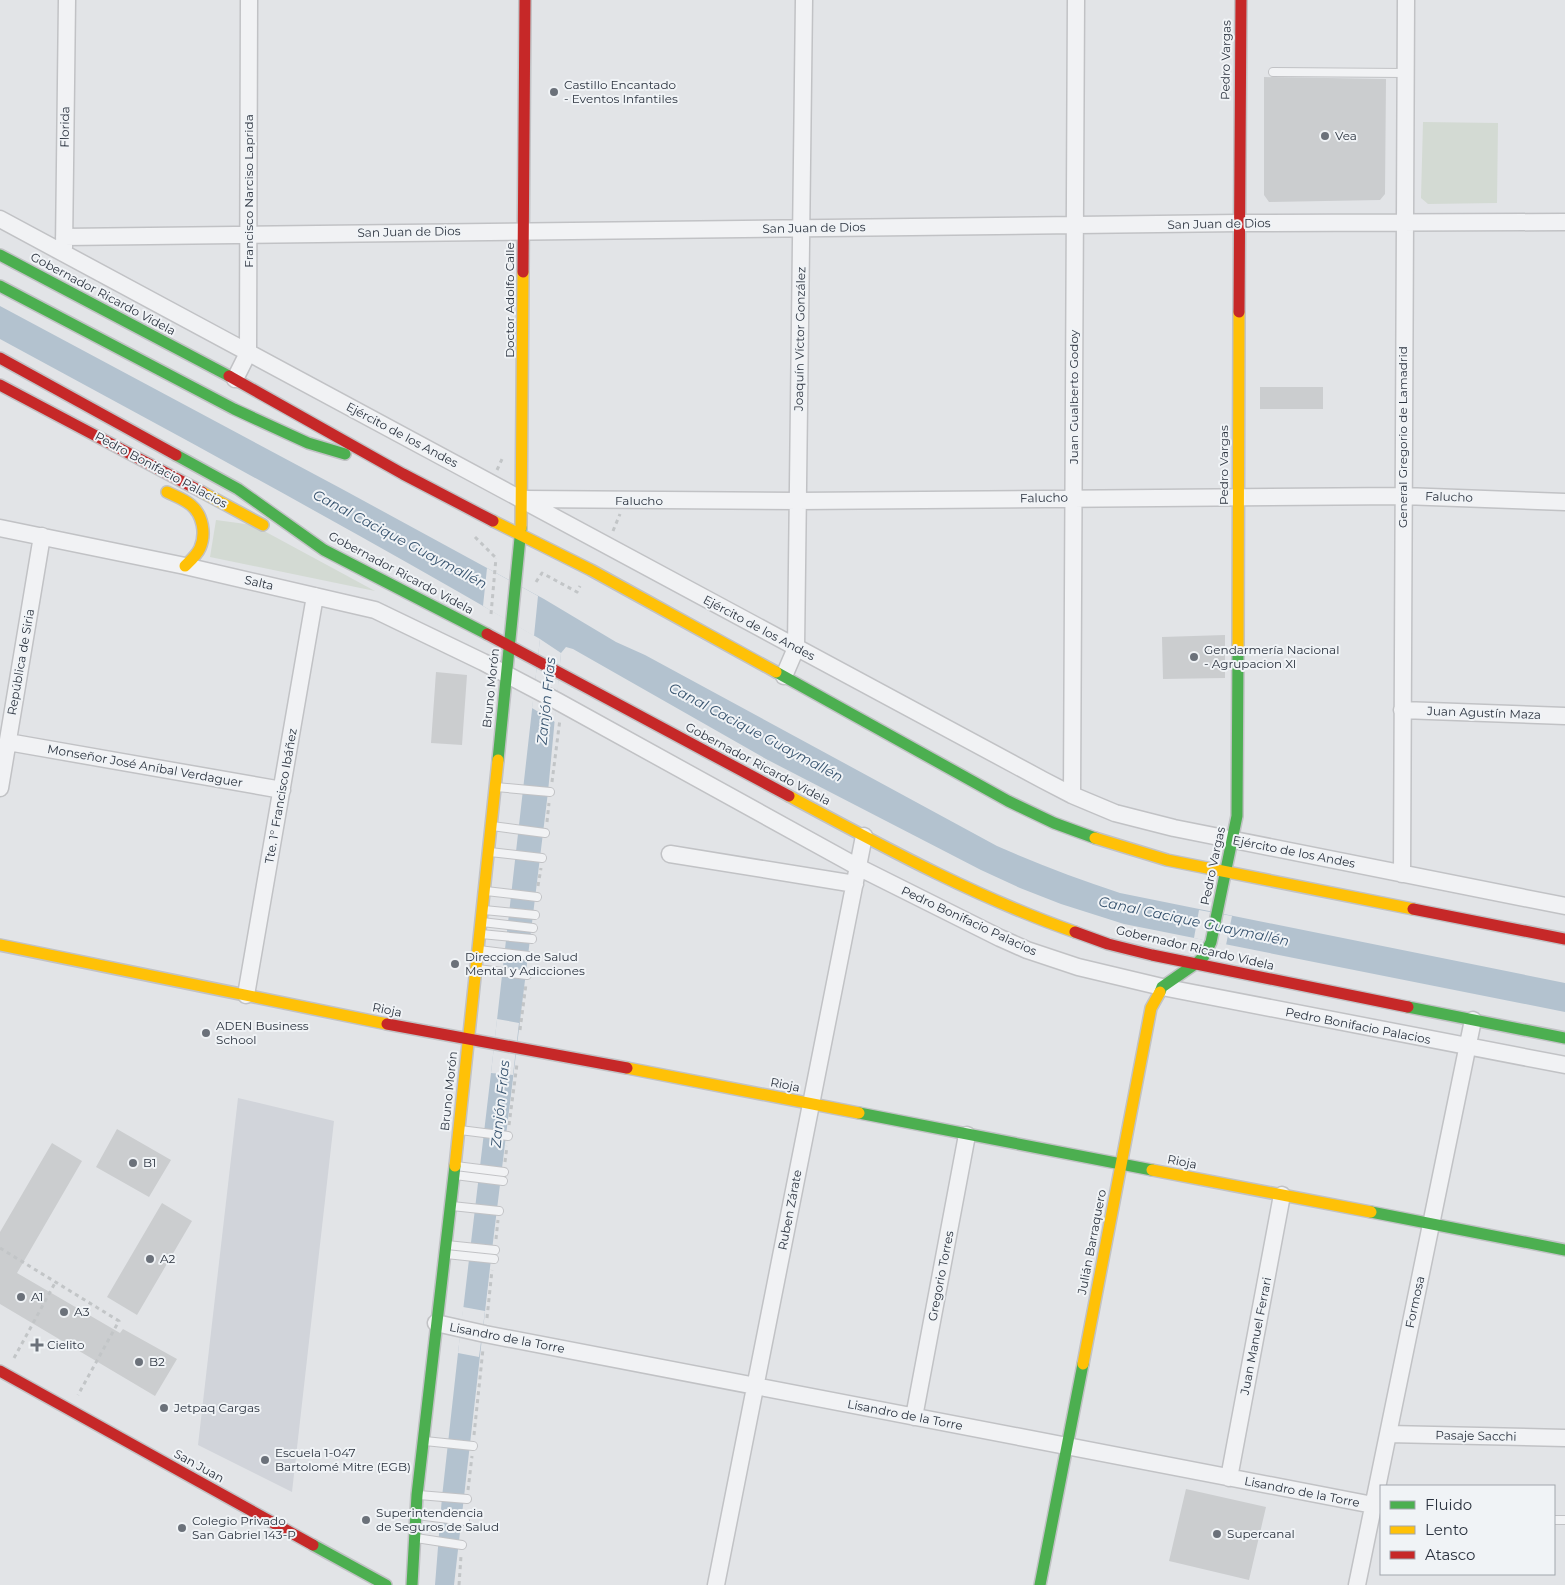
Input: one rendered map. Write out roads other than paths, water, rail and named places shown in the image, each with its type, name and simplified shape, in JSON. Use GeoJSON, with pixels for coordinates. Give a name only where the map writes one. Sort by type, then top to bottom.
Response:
{"type":"FeatureCollection","features":[{"type":"Feature","properties":{"kind":"main road","name":"Doctor Adolfo Calle"},"geometry":{"type":"LineString","coordinates":[[514,600],[521,534],[522,499],[525,0]]}},
{"type":"Feature","properties":{"kind":"main road","name":"Pedro Vargas"},"geometry":{"type":"LineString","coordinates":[[1214,928],[1233,840],[1236,816],[1240,0]]}},
{"type":"Feature","properties":{"kind":"main road","name":"Gobernador Ricardo Videla"},"geometry":{"type":"LineString","coordinates":[[0,256],[235,379],[403,474],[591,570],[1008,801],[1054,822],[1107,842],[1168,860],[1565,939]]}},
{"type":"Feature","properties":{"kind":"main road","name":"Gobernador Ricardo Videla"},"geometry":{"type":"LineString","coordinates":[[0,286],[234,409],[308,443],[403,474]]}},
{"type":"Feature","properties":{"kind":"main road","name":"Gobernador Ricardo Videla"},"geometry":{"type":"LineString","coordinates":[[0,358],[238,489],[324,550],[509,646],[864,836],[963,886],[1037,919],[1108,944],[1196,965],[1565,1038]]}},
{"type":"Feature","properties":{"kind":"main road","name":"Pedro Bonifacio Palacios"},"geometry":{"type":"LineString","coordinates":[[0,385],[275,530],[324,550]]}},
{"type":"Feature","properties":{"kind":"main road"},"geometry":{"type":"LineString","coordinates":[[156,486],[190,504],[202,520],[202,535],[199,548],[186,566]]}},
{"type":"Feature","properties":{"kind":"main road","name":"Bruno Morón"},"geometry":{"type":"LineString","coordinates":[[412,1585],[417,1495],[469,1039],[514,600]]}},
{"type":"Feature","properties":{"kind":"main road","name":"Julián Barraquero"},"geometry":{"type":"LineString","coordinates":[[1040,1585],[1151,1008],[1162,988],[1191,966],[1196,965],[1211,942],[1214,928]]}},
{"type":"Feature","properties":{"kind":"main road","name":"Rioja"},"geometry":{"type":"LineString","coordinates":[[0,945],[494,1044],[1565,1250]]}},
{"type":"Feature","properties":{"kind":"main road","name":"San Juan"},"geometry":{"type":"LineString","coordinates":[[3,1373],[386,1585]]}},
{"type":"Feature","properties":{"kind":"street","name":"Florida"},"geometry":{"type":"LineString","coordinates":[[64,254],[67,0]]}},
{"type":"Feature","properties":{"kind":"street","name":"Francisco Narciso Laprida"},"geometry":{"type":"LineString","coordinates":[[235,379],[248,353],[249,0]]}},
{"type":"Feature","properties":{"kind":"street","name":"Joaquín Víctor González"},"geometry":{"type":"LineString","coordinates":[[784,676],[796,648],[804,0]]}},
{"type":"Feature","properties":{"kind":"street","name":"Juan Gualberto Godoy"},"geometry":{"type":"LineString","coordinates":[[1072,795],[1076,0]]}},
{"type":"Feature","properties":{"kind":"street","name":"General Gregorio de Lamadrid"},"geometry":{"type":"LineString","coordinates":[[1402,874],[1406,0]]}},
{"type":"Feature","properties":{"kind":"street","name":"Ejército de los Andes"},"geometry":{"type":"LineString","coordinates":[[0,219],[1072,795],[1115,813],[1174,828],[1565,906]]}},
{"type":"Feature","properties":{"kind":"street","name":"San Juan de Dios"},"geometry":{"type":"LineString","coordinates":[[64,237],[524,230],[801,229],[1239,223],[1565,222]]}},
{"type":"Feature","properties":{"kind":"street","name":"Falucho"},"geometry":{"type":"LineString","coordinates":[[522,499],[798,501],[1403,496],[1565,502]]}},
{"type":"Feature","properties":{"kind":"street","name":"Salta"},"geometry":{"type":"LineString","coordinates":[[0,528],[186,566],[374,610],[506,674]]}},
{"type":"Feature","properties":{"kind":"street","name":"República de Siria"},"geometry":{"type":"LineString","coordinates":[[0,788],[42,536]]}},
{"type":"Feature","properties":{"kind":"street","name":"Tte. 1° Francisco Ibáñez"},"geometry":{"type":"LineString","coordinates":[[246,995],[315,596]]}},
{"type":"Feature","properties":{"kind":"street","name":"Pedro Bonifacio Palacios"},"geometry":{"type":"LineString","coordinates":[[506,674],[858,867],[1027,950],[1078,967],[1162,988],[1565,1065]]}},
{"type":"Feature","properties":{"kind":"street","name":"Juan Agustín Maza"},"geometry":{"type":"LineString","coordinates":[[1402,710],[1565,716]]}},
{"type":"Feature","properties":{"kind":"street","name":"Monseñor José Aníbal Verdaguer"},"geometry":{"type":"LineString","coordinates":[[8,742],[282,790]]}},
{"type":"Feature","properties":{"kind":"street","name":"Ruben Zárate"},"geometry":{"type":"LineString","coordinates":[[716,1585],[864,836]]}},
{"type":"Feature","properties":{"kind":"street"},"geometry":{"type":"LineString","coordinates":[[670,854],[855,884]]}},
{"type":"Feature","properties":{"kind":"street","name":"Formosa"},"geometry":{"type":"LineString","coordinates":[[1357,1585],[1375,1514],[1388,1434],[1473,1020]]}},
{"type":"Feature","properties":{"kind":"street","name":"Gregorio Torres"},"geometry":{"type":"LineString","coordinates":[[914,1417],[967,1135]]}},
{"type":"Feature","properties":{"kind":"street","name":"Juan Manuel Ferrari"},"geometry":{"type":"LineString","coordinates":[[1229,1478],[1282,1195]]}},
{"type":"Feature","properties":{"kind":"street","name":"Lisandro de la Torre"},"geometry":{"type":"LineString","coordinates":[[436,1323],[482,1334],[1229,1478],[1375,1514]]}},
{"type":"Feature","properties":{"kind":"street","name":"Pasaje Sacchi"},"geometry":{"type":"LineString","coordinates":[[1388,1434],[1565,1438]]}},
{"type":"Feature","properties":{"kind":"lane"},"geometry":{"type":"LineString","coordinates":[[1273,72],[1406,73]]}},
{"type":"Feature","properties":{"kind":"lane"},"geometry":{"type":"LineString","coordinates":[[494,787],[549,792]]}},
{"type":"Feature","properties":{"kind":"lane"},"geometry":{"type":"LineString","coordinates":[[490,826],[544,832]]}},
{"type":"Feature","properties":{"kind":"lane"},"geometry":{"type":"LineString","coordinates":[[488,852],[541,858]]}},
{"type":"Feature","properties":{"kind":"lane"},"geometry":{"type":"LineString","coordinates":[[484,891],[536,897]]}},
{"type":"Feature","properties":{"kind":"lane"},"geometry":{"type":"LineString","coordinates":[[481,916],[509,912],[533,915]]}},
{"type":"Feature","properties":{"kind":"lane"},"geometry":{"type":"LineString","coordinates":[[481,916],[508,925],[532,928]]}},
{"type":"Feature","properties":{"kind":"lane"},"geometry":{"type":"LineString","coordinates":[[479,934],[530,938]]}},
{"type":"Feature","properties":{"kind":"lane"},"geometry":{"type":"LineString","coordinates":[[478,950],[528,956]]}},
{"type":"Feature","properties":{"kind":"lane"},"geometry":{"type":"LineString","coordinates":[[476,968],[526,974]]}},
{"type":"Feature","properties":{"kind":"lane"},"geometry":{"type":"LineString","coordinates":[[458,1130],[507,1136]]}},
{"type":"Feature","properties":{"kind":"lane"},"geometry":{"type":"LineString","coordinates":[[454,1170],[480,1169],[503,1172]]}},
{"type":"Feature","properties":{"kind":"lane"},"geometry":{"type":"LineString","coordinates":[[454,1170],[479,1178],[502,1181]]}},
{"type":"Feature","properties":{"kind":"lane"},"geometry":{"type":"LineString","coordinates":[[450,1206],[498,1211]]}},
{"type":"Feature","properties":{"kind":"lane"},"geometry":{"type":"LineString","coordinates":[[445,1249],[493,1255]]}},
{"type":"Feature","properties":{"kind":"lane"},"geometry":{"type":"LineString","coordinates":[[423,1441],[471,1446]]}},
{"type":"Feature","properties":{"kind":"lane"},"geometry":{"type":"LineString","coordinates":[[417,1495],[465,1499]]}},
{"type":"Feature","properties":{"kind":"lane"},"geometry":{"type":"LineString","coordinates":[[415,1515],[463,1521]]}},
{"type":"Feature","properties":{"kind":"lane"},"geometry":{"type":"LineString","coordinates":[[414,1538],[460,1545]]}},
{"type":"Feature","properties":{"kind":"water"},"geometry":{"type":"Polygon","coordinates":[[[0,306],[544,599],[616,642],[645,655],[997,846],[1058,871],[1120,893],[1565,983],[1565,1012],[1124,924],[1061,904],[981,870],[766,759],[573,649],[566,647],[561,653],[548,792],[492,1250],[454,1585],[435,1585],[442,1497],[540,639],[339,524],[0,339],[0,306]]]}},
{"type":"Feature","properties":{"kind":"place","name":"Castillo Encantado - Eventos Infantiles"},"geometry":{"type":"Point","coordinates":[554,92]}},
{"type":"Feature","properties":{"kind":"place","name":"Vea"},"geometry":{"type":"Point","coordinates":[1325,136]}},
{"type":"Feature","properties":{"kind":"place","name":"Gendarmería Nacional - Agrupacion XI"},"geometry":{"type":"Point","coordinates":[1194,657]}},
{"type":"Feature","properties":{"kind":"place","name":"Direccion de Salud Mental y Adicciones"},"geometry":{"type":"Point","coordinates":[455,964]}},
{"type":"Feature","properties":{"kind":"place","name":"ADEN Business School"},"geometry":{"type":"Point","coordinates":[206,1033]}},
{"type":"Feature","properties":{"kind":"place","name":"B1"},"geometry":{"type":"Point","coordinates":[133,1163]}},
{"type":"Feature","properties":{"kind":"place","name":"A2"},"geometry":{"type":"Point","coordinates":[150,1259]}},
{"type":"Feature","properties":{"kind":"place","name":"A1"},"geometry":{"type":"Point","coordinates":[21,1297]}},
{"type":"Feature","properties":{"kind":"place","name":"A3"},"geometry":{"type":"Point","coordinates":[64,1312]}},
{"type":"Feature","properties":{"kind":"place","name":"Cielito"},"geometry":{"type":"Point","coordinates":[37,1345]}},
{"type":"Feature","properties":{"kind":"place","name":"B2"},"geometry":{"type":"Point","coordinates":[139,1362]}},
{"type":"Feature","properties":{"kind":"place","name":"Jetpaq Cargas"},"geometry":{"type":"Point","coordinates":[164,1408]}},
{"type":"Feature","properties":{"kind":"place","name":"Escuela 1-047 Bartolomé Mitre (EGB)"},"geometry":{"type":"Point","coordinates":[265,1460]}},
{"type":"Feature","properties":{"kind":"place","name":"Superintendencia de Seguros de Salud"},"geometry":{"type":"Point","coordinates":[366,1520]}},
{"type":"Feature","properties":{"kind":"place","name":"Colegio Privado San Gabriel 143-P"},"geometry":{"type":"Point","coordinates":[182,1528]}},
{"type":"Feature","properties":{"kind":"place","name":"Supercanal"},"geometry":{"type":"Point","coordinates":[1217,1534]}},
{"type":"Feature","properties":{"kind":"water label","name":"Canal Cacique Guaymallén"},"geometry":{"type":"Point","coordinates":[400,539]}},
{"type":"Feature","properties":{"kind":"water label","name":"Zanjón Frías"},"geometry":{"type":"Point","coordinates":[546,701]}},
{"type":"Feature","properties":{"kind":"water label","name":"Canal Cacique Guaymallén"},"geometry":{"type":"Point","coordinates":[756,732]}},
{"type":"Feature","properties":{"kind":"water label","name":"Canal Cacique Guaymallén"},"geometry":{"type":"Point","coordinates":[1194,921]}},
{"type":"Feature","properties":{"kind":"water label","name":"Zanjón Frías"},"geometry":{"type":"Point","coordinates":[500,1104]}}]}
